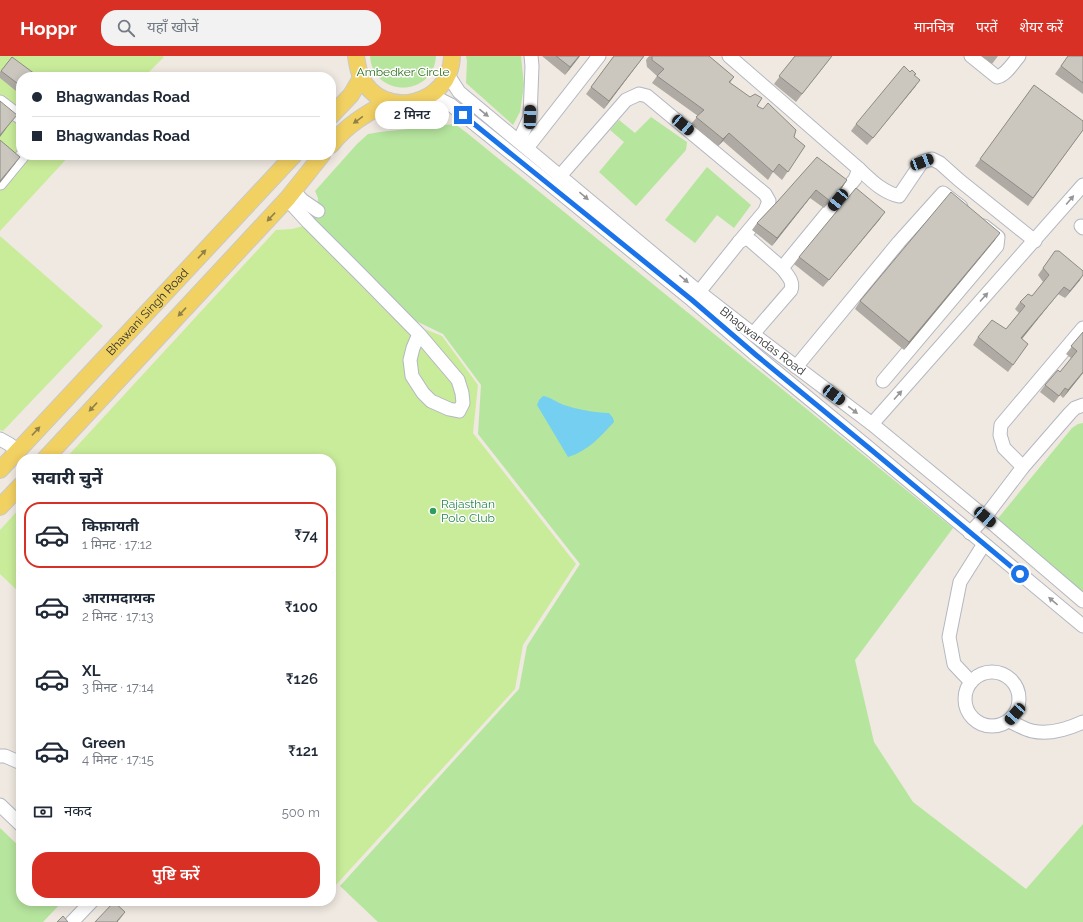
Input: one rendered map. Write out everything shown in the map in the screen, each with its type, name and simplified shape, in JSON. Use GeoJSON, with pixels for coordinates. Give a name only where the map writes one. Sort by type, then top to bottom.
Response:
{"type":"FeatureCollection","features":[{"type":"Feature","properties":{"kind":"main road"},"geometry":{"type":"LineString","coordinates":[[356,56],[357,67],[361,78],[369,88],[378,96],[389,101],[404,104],[417,102],[431,95],[442,85],[448,75],[452,63],[452,56]]}},
{"type":"Feature","properties":{"kind":"main road"},"geometry":{"type":"LineString","coordinates":[[336,111],[351,95],[361,78]]}},
{"type":"Feature","properties":{"kind":"main road"},"geometry":{"type":"LineString","coordinates":[[336,139],[356,120],[389,101]]}},
{"type":"Feature","properties":{"kind":"main road","name":"Bhawani Singh Road"},"geometry":{"type":"LineString","coordinates":[[0,470],[289,160]]}},
{"type":"Feature","properties":{"kind":"main road"},"geometry":{"type":"LineString","coordinates":[[50,454],[290,195],[318,160]]}},
{"type":"Feature","properties":{"kind":"main road"},"geometry":{"type":"LineString","coordinates":[[0,507],[16,490]]}},
{"type":"Feature","properties":{"kind":"street"},"geometry":{"type":"LineString","coordinates":[[523,145],[530,117],[531,56]]}},
{"type":"Feature","properties":{"kind":"street"},"geometry":{"type":"LineString","coordinates":[[523,145],[599,56]]}},
{"type":"Feature","properties":{"kind":"street"},"geometry":{"type":"LineString","coordinates":[[729,56],[882,189],[890,194],[898,196],[922,162],[932,159],[940,163],[1035,241]]}},
{"type":"Feature","properties":{"kind":"street"},"geometry":{"type":"LineString","coordinates":[[971,56],[997,76],[1001,76],[1019,56]]}},
{"type":"Feature","properties":{"kind":"street","name":"Bhagwandas Road"},"geometry":{"type":"LineString","coordinates":[[448,75],[459,92],[699,292],[872,424],[985,517],[1083,601]]}},
{"type":"Feature","properties":{"kind":"street"},"geometry":{"type":"LineString","coordinates":[[560,176],[626,100],[638,94],[647,96],[765,194],[769,201],[765,211],[699,292]]}},
{"type":"Feature","properties":{"kind":"street","name":"Bhagwandas Road"},"geometry":{"type":"LineString","coordinates":[[431,95],[451,105],[553,186],[1083,626]]}},
{"type":"Feature","properties":{"kind":"street"},"geometry":{"type":"LineString","coordinates":[[0,102],[16,114]]}},
{"type":"Feature","properties":{"kind":"street"},"geometry":{"type":"LineString","coordinates":[[0,183],[19,160]]}},
{"type":"Feature","properties":{"kind":"street"},"geometry":{"type":"LineString","coordinates":[[782,268],[855,179],[859,169]]}},
{"type":"Feature","properties":{"kind":"street"},"geometry":{"type":"LineString","coordinates":[[872,424],[1083,185]]}},
{"type":"Feature","properties":{"kind":"street"},"geometry":{"type":"LineString","coordinates":[[796,367],[899,242],[943,193],[998,237],[997,246],[883,381]]}},
{"type":"Feature","properties":{"kind":"street"},"geometry":{"type":"LineString","coordinates":[[290,195],[302,200],[318,211]]}},
{"type":"Feature","properties":{"kind":"street"},"geometry":{"type":"LineString","coordinates":[[290,195],[307,222],[364,277],[419,334],[458,380],[462,393],[463,404],[459,411],[449,409],[431,401],[423,393],[412,376],[410,360],[412,348],[419,334]]}},
{"type":"Feature","properties":{"kind":"street"},"geometry":{"type":"LineString","coordinates":[[739,242],[746,238],[751,241],[782,268],[791,280],[791,290],[753,334]]}},
{"type":"Feature","properties":{"kind":"street"},"geometry":{"type":"LineString","coordinates":[[1023,467],[1004,448],[1000,435],[1002,425],[1083,328]]}},
{"type":"Feature","properties":{"kind":"street"},"geometry":{"type":"LineString","coordinates":[[970,533],[985,517],[1023,467],[1070,413],[1075,408],[1083,405]]}},
{"type":"Feature","properties":{"kind":"street"},"geometry":{"type":"LineString","coordinates":[[0,439],[18,451]]}},
{"type":"Feature","properties":{"kind":"street"},"geometry":{"type":"LineString","coordinates":[[971,682],[954,664],[949,637],[960,582],[984,544]]}},
{"type":"Feature","properties":{"kind":"street"},"geometry":{"type":"LineString","coordinates":[[995,672],[1004,675],[1011,680],[1019,696],[1015,714],[1009,721],[992,727],[984,725],[972,718],[966,707],[965,698],[967,689],[971,682],[978,676],[995,672]]}},
{"type":"Feature","properties":{"kind":"street"},"geometry":{"type":"LineString","coordinates":[[1009,721],[1032,731],[1053,732],[1083,722]]}},
{"type":"Feature","properties":{"kind":"street"},"geometry":{"type":"LineString","coordinates":[[0,756],[5,756],[16,761]]}},
{"type":"Feature","properties":{"kind":"street"},"geometry":{"type":"LineString","coordinates":[[0,805],[16,820]]}},
{"type":"Feature","properties":{"kind":"street"},"geometry":{"type":"LineString","coordinates":[[72,922],[87,906]]}},
{"type":"Feature","properties":{"kind":"green space"},"geometry":{"type":"Polygon","coordinates":[[[0,56],[164,57],[149,72],[16,72],[16,160],[65,160],[0,231],[0,56]]]}},
{"type":"Feature","properties":{"kind":"green space","name":"Ambedker Circle"},"geometry":{"type":"Polygon","coordinates":[[[370,56],[436,56],[432,70],[425,80],[415,86],[403,88],[391,86],[381,80],[374,70],[370,56]]]}},
{"type":"Feature","properties":{"kind":"green space"},"geometry":{"type":"Polygon","coordinates":[[[466,56],[521,56],[524,85],[520,112],[513,125],[466,83],[466,56]]]}},
{"type":"Feature","properties":{"kind":"green space"},"geometry":{"type":"Polygon","coordinates":[[[651,117],[687,142],[686,150],[636,206],[599,172],[624,142],[610,130],[619,120],[635,133],[651,117]]]}},
{"type":"Feature","properties":{"kind":"green space"},"geometry":{"type":"Polygon","coordinates":[[[455,124],[953,528],[855,660],[874,742],[913,802],[1026,889],[1083,824],[1083,922],[378,922],[340,886],[519,689],[527,646],[580,564],[478,434],[481,385],[443,334],[416,321],[319,225],[313,217],[317,213],[318,198],[315,191],[357,144],[368,134],[455,124]]]}},
{"type":"Feature","properties":{"kind":"green space"},"geometry":{"type":"Polygon","coordinates":[[[707,167],[751,205],[734,228],[717,215],[695,243],[665,220],[707,167]]]}},
{"type":"Feature","properties":{"kind":"green space","name":"Rajasthan Polo Club"},"geometry":{"type":"Polygon","coordinates":[[[303,226],[390,315],[442,336],[478,385],[473,433],[576,564],[523,645],[515,689],[336,885],[336,454],[70,454],[276,230],[292,229],[303,226]]]}},
{"type":"Feature","properties":{"kind":"green space"},"geometry":{"type":"Polygon","coordinates":[[[0,236],[103,326],[3,431],[0,430],[0,236]]]}},
{"type":"Feature","properties":{"kind":"green space"},"geometry":{"type":"Polygon","coordinates":[[[1083,423],[1083,593],[995,522],[1072,428],[1083,423]]]}},
{"type":"Feature","properties":{"kind":"green space"},"geometry":{"type":"Polygon","coordinates":[[[16,512],[16,589],[0,574],[0,530],[16,512]]]}},
{"type":"Feature","properties":{"kind":"green space"},"geometry":{"type":"Polygon","coordinates":[[[0,828],[16,843],[16,906],[58,906],[43,922],[0,922],[0,828]]]}},
{"type":"Feature","properties":{"kind":"water"},"geometry":{"type":"Polygon","coordinates":[[[543,396],[574,408],[592,412],[609,413],[614,422],[588,447],[568,457],[537,405],[543,396]]]}},
{"type":"Feature","properties":{"kind":"building"},"geometry":{"type":"Polygon","coordinates":[[[556,56],[579,56],[570,67],[556,56]]]}},
{"type":"Feature","properties":{"kind":"building"},"geometry":{"type":"Polygon","coordinates":[[[614,56],[644,56],[609,101],[591,87],[614,56]]]}},
{"type":"Feature","properties":{"kind":"building"},"geometry":{"type":"Polygon","coordinates":[[[652,56],[709,56],[734,77],[729,82],[750,97],[755,94],[762,98],[757,106],[763,109],[768,103],[796,130],[794,137],[805,146],[788,172],[779,164],[773,172],[729,133],[723,139],[696,117],[704,110],[657,76],[664,69],[652,60],[652,56]]]}},
{"type":"Feature","properties":{"kind":"building"},"geometry":{"type":"Polygon","coordinates":[[[795,56],[832,56],[802,94],[779,76],[795,56]]]}},
{"type":"Feature","properties":{"kind":"building"},"geometry":{"type":"Polygon","coordinates":[[[1068,56],[1083,56],[1083,83],[1061,66],[1068,56]]]}},
{"type":"Feature","properties":{"kind":"building"},"geometry":{"type":"Polygon","coordinates":[[[12,57],[32,72],[16,72],[16,82],[1,71],[12,57]]]}},
{"type":"Feature","properties":{"kind":"building"},"geometry":{"type":"Polygon","coordinates":[[[904,66],[910,72],[912,70],[916,74],[914,75],[920,80],[873,138],[856,124],[904,66]]]}},
{"type":"Feature","properties":{"kind":"building"},"geometry":{"type":"Polygon","coordinates":[[[1034,85],[1083,121],[1083,130],[1033,198],[980,159],[1034,85]]]}},
{"type":"Feature","properties":{"kind":"building"},"geometry":{"type":"Polygon","coordinates":[[[0,101],[16,114],[16,116],[0,135],[0,101]]]}},
{"type":"Feature","properties":{"kind":"building"},"geometry":{"type":"Polygon","coordinates":[[[0,140],[16,154],[16,160],[18,160],[0,181],[0,140]]]}},
{"type":"Feature","properties":{"kind":"building"},"geometry":{"type":"Polygon","coordinates":[[[817,157],[847,180],[830,201],[816,190],[777,238],[757,223],[817,157]]]}},
{"type":"Feature","properties":{"kind":"building"},"geometry":{"type":"Polygon","coordinates":[[[856,188],[885,212],[829,280],[799,257],[856,188]]]}},
{"type":"Feature","properties":{"kind":"building"},"geometry":{"type":"Polygon","coordinates":[[[951,192],[1000,233],[909,342],[860,301],[951,192]]]}},
{"type":"Feature","properties":{"kind":"building"},"geometry":{"type":"Polygon","coordinates":[[[1055,251],[1059,251],[1083,271],[1083,275],[1070,291],[1064,287],[1021,338],[1028,344],[1013,365],[978,337],[992,320],[1006,329],[1025,306],[1020,302],[1028,294],[1032,296],[1049,275],[1043,268],[1055,251]]]}},
{"type":"Feature","properties":{"kind":"building"},"geometry":{"type":"Polygon","coordinates":[[[1083,332],[1083,372],[1068,390],[1065,388],[1059,396],[1045,385],[1058,370],[1060,372],[1077,351],[1071,346],[1083,332]]]}},
{"type":"Feature","properties":{"kind":"building"},"geometry":{"type":"Polygon","coordinates":[[[110,906],[118,906],[125,912],[117,921],[118,922],[95,922],[110,906]]]}},
{"type":"Feature","properties":{"kind":"building"},"geometry":{"type":"Polygon","coordinates":[[[63,916],[68,922],[57,922],[63,916]]]}},
{"type":"Feature","properties":{"kind":"place","name":"Rajasthan Polo Club"},"geometry":{"type":"Point","coordinates":[433,511]}},
{"type":"Feature","properties":{"kind":"route"},"geometry":{"type":"LineString","coordinates":[[463,115],[692,300],[1020,574]]}}]}
